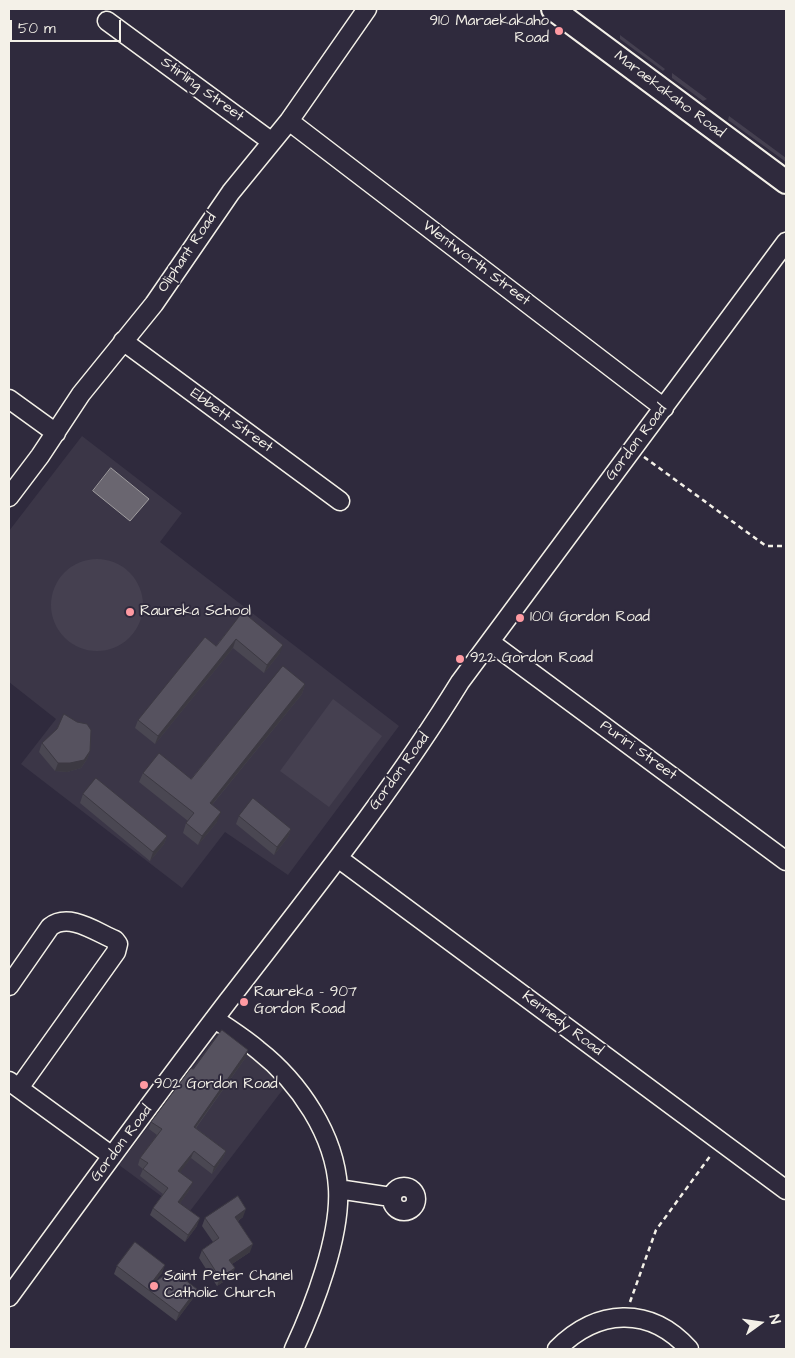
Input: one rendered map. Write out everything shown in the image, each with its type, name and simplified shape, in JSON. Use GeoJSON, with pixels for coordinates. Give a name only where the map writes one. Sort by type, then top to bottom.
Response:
{"type":"FeatureCollection","features":[{"type":"Feature","properties":{"kind":"main road","name":"Maraekakaho Road"},"geometry":{"type":"LineString","coordinates":[[553,9],[786,182]]}},
{"type":"Feature","properties":{"kind":"street","name":"Oliphant Road"},"geometry":{"type":"LineString","coordinates":[[9,497],[56,433],[81,394],[154,304],[231,192],[289,121],[368,9]]}},
{"type":"Feature","properties":{"kind":"street","name":"Stirling Street"},"geometry":{"type":"LineString","coordinates":[[107,21],[272,142]]}},
{"type":"Feature","properties":{"kind":"street","name":"Wentworth Street"},"geometry":{"type":"LineString","coordinates":[[289,121],[664,408]]}},
{"type":"Feature","properties":{"kind":"street","name":"Gordon Road"},"geometry":{"type":"LineString","coordinates":[[9,1297],[215,1018],[338,858],[428,735],[460,682],[786,242]]}},
{"type":"Feature","properties":{"kind":"street","name":"Ebbett Street"},"geometry":{"type":"LineString","coordinates":[[123,341],[340,501]]}},
{"type":"Feature","properties":{"kind":"street"},"geometry":{"type":"LineString","coordinates":[[9,398],[56,433]]}},
{"type":"Feature","properties":{"kind":"street","name":"Puriri Street"},"geometry":{"type":"LineString","coordinates":[[490,642],[786,861]]}},
{"type":"Feature","properties":{"kind":"street","name":"Kennedy Road"},"geometry":{"type":"LineString","coordinates":[[338,858],[786,1190]]}},
{"type":"Feature","properties":{"kind":"street"},"geometry":{"type":"LineString","coordinates":[[9,986],[50,928],[60,922],[77,923],[115,940],[118,944],[116,952],[14,1084],[112,1156]]}},
{"type":"Feature","properties":{"kind":"street"},"geometry":{"type":"LineString","coordinates":[[215,1018],[259,1050],[276,1066],[306,1102],[326,1138],[338,1189],[337,1210],[324,1268],[294,1349]]}},
{"type":"Feature","properties":{"kind":"street"},"geometry":{"type":"LineString","coordinates":[[338,1189],[391,1197]]}},
{"type":"Feature","properties":{"kind":"street"},"geometry":{"type":"LineString","coordinates":[[557,1349],[577,1331],[590,1324],[615,1318],[640,1320],[667,1330],[690,1349]]}},
{"type":"Feature","properties":{"kind":"path"},"geometry":{"type":"LineString","coordinates":[[633,449],[766,546],[786,546]]}},
{"type":"Feature","properties":{"kind":"path"},"geometry":{"type":"LineString","coordinates":[[628,1318],[630,1302],[656,1230],[721,1142]]}},
{"type":"Feature","properties":{"kind":"shaded area"},"geometry":{"type":"Polygon","coordinates":[[[620,35],[665,69],[663,71],[620,39],[620,35]]]}},
{"type":"Feature","properties":{"kind":"shaded area"},"geometry":{"type":"Polygon","coordinates":[[[672,73],[707,99],[703,101],[672,78],[672,73]]]}},
{"type":"Feature","properties":{"kind":"shaded area"},"geometry":{"type":"Polygon","coordinates":[[[729,116],[786,158],[786,162],[728,120],[729,116]]]}},
{"type":"Feature","properties":{"kind":"shaded area","name":"Raureka School"},"geometry":{"type":"Polygon","coordinates":[[[82,436],[182,513],[160,542],[399,726],[288,875],[225,832],[182,888],[21,764],[56,719],[9,682],[9,531],[82,436]]]}},
{"type":"Feature","properties":{"kind":"shaded area"},"geometry":{"type":"Polygon","coordinates":[[[111,468],[149,499],[130,521],[93,491],[111,468]]]}},
{"type":"Feature","properties":{"kind":"shaded area"},"geometry":{"type":"Polygon","coordinates":[[[97,559],[115,562],[130,572],[140,587],[143,605],[140,623],[130,638],[115,648],[97,651],[79,648],[64,638],[54,623],[51,605],[54,587],[64,572],[79,562],[97,559]]]}},
{"type":"Feature","properties":{"kind":"shaded area"},"geometry":{"type":"Polygon","coordinates":[[[333,699],[382,736],[329,807],[280,771],[333,699]]]}},
{"type":"Feature","properties":{"kind":"shaded area"},"geometry":{"type":"Polygon","coordinates":[[[228,1034],[261,1062],[284,1088],[187,1215],[119,1165],[217,1035],[228,1034]]]}},
{"type":"Feature","properties":{"kind":"building"},"geometry":{"type":"Polygon","coordinates":[[[243,612],[283,645],[267,665],[236,639],[158,736],[138,720],[205,637],[216,646],[243,612]]]}},
{"type":"Feature","properties":{"kind":"building"},"geometry":{"type":"Polygon","coordinates":[[[283,666],[305,684],[210,803],[221,812],[202,836],[186,823],[194,813],[143,773],[159,753],[191,779],[283,666]]]}},
{"type":"Feature","properties":{"kind":"building"},"geometry":{"type":"Polygon","coordinates":[[[64,714],[77,722],[87,724],[91,730],[90,751],[84,760],[58,763],[42,743],[57,729],[64,714]]]}},
{"type":"Feature","properties":{"kind":"building"},"geometry":{"type":"Polygon","coordinates":[[[96,778],[167,836],[153,852],[83,794],[96,778]]]}},
{"type":"Feature","properties":{"kind":"building"},"geometry":{"type":"Polygon","coordinates":[[[253,798],[291,829],[277,847],[239,816],[253,798]]]}},
{"type":"Feature","properties":{"kind":"building"},"geometry":{"type":"Polygon","coordinates":[[[222,1030],[248,1050],[194,1127],[226,1151],[214,1167],[194,1151],[178,1171],[193,1182],[178,1202],[200,1218],[188,1235],[153,1208],[168,1188],[143,1169],[148,1163],[140,1158],[162,1129],[151,1122],[222,1030]]]}},
{"type":"Feature","properties":{"kind":"building"},"geometry":{"type":"Polygon","coordinates":[[[238,1196],[246,1209],[235,1217],[253,1244],[229,1260],[235,1268],[220,1278],[202,1250],[219,1238],[205,1218],[238,1196]]]}},
{"type":"Feature","properties":{"kind":"building","name":"Saint Peter Chanel Catholic Church"},"geometry":{"type":"Polygon","coordinates":[[[135,1242],[165,1265],[149,1286],[172,1270],[197,1289],[179,1313],[117,1266],[135,1242]]]}},
{"type":"Feature","properties":{"kind":"place","name":"910 Maraekakaho Road"},"geometry":{"type":"Point","coordinates":[559,31]}},
{"type":"Feature","properties":{"kind":"place","name":"Raureka School"},"geometry":{"type":"Point","coordinates":[130,612]}},
{"type":"Feature","properties":{"kind":"place","name":"1001 Gordon Road"},"geometry":{"type":"Point","coordinates":[520,618]}},
{"type":"Feature","properties":{"kind":"place","name":"922 Gordon Road"},"geometry":{"type":"Point","coordinates":[460,659]}},
{"type":"Feature","properties":{"kind":"place","name":"Raureka - 907 Gordon Road"},"geometry":{"type":"Point","coordinates":[244,1002]}},
{"type":"Feature","properties":{"kind":"place","name":"902 Gordon Road"},"geometry":{"type":"Point","coordinates":[144,1085]}},
{"type":"Feature","properties":{"kind":"place","name":"Saint Peter Chanel Catholic Church"},"geometry":{"type":"Point","coordinates":[154,1286]}}]}
